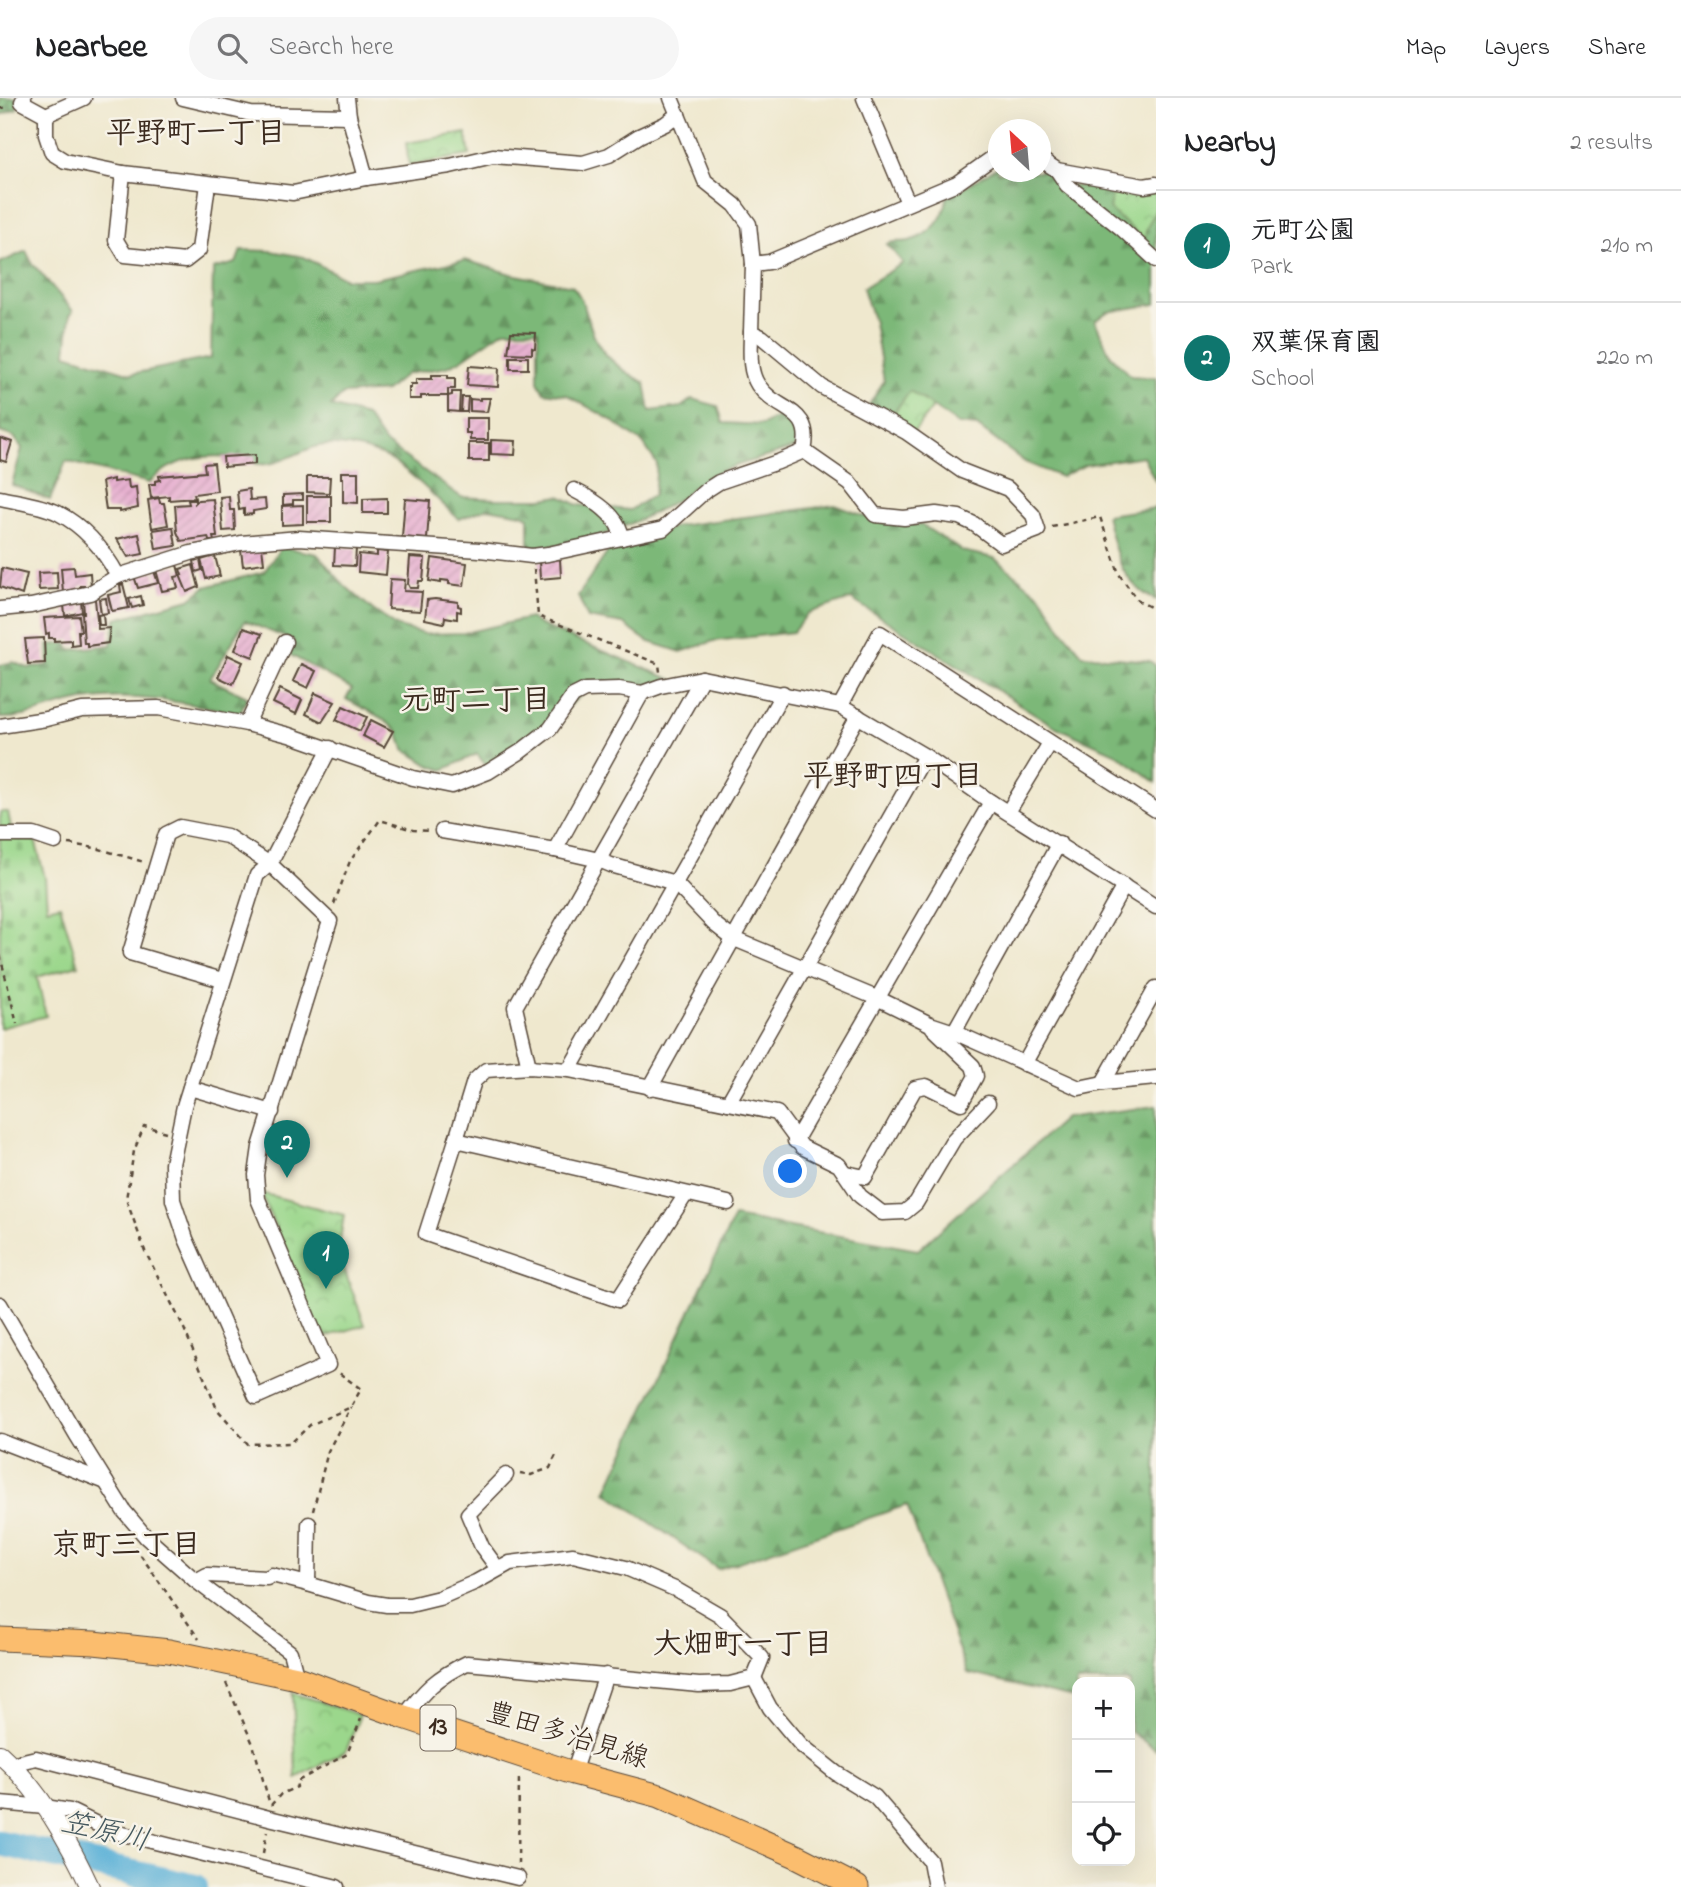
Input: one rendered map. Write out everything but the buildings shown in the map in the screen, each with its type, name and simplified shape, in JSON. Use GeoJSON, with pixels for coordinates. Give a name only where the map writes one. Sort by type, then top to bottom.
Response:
{"type":"FeatureCollection","features":[{"type":"Feature","properties":{"kind":"main road","name":"豊田多治見線"},"geometry":{"type":"LineString","coordinates":[[0,1639],[94,1643],[169,1651],[297,1678],[573,1773],[660,1796],[796,1856],[857,1887]]}},
{"type":"Feature","properties":{"kind":"street"},"geometry":{"type":"LineString","coordinates":[[23,98],[22,102],[46,115]]}},
{"type":"Feature","properties":{"kind":"street"},"geometry":{"type":"LineString","coordinates":[[46,115],[84,98]]}},
{"type":"Feature","properties":{"kind":"street"},"geometry":{"type":"LineString","coordinates":[[183,98],[251,114],[349,116]]}},
{"type":"Feature","properties":{"kind":"street"},"geometry":{"type":"LineString","coordinates":[[347,98],[349,116],[366,177]]}},
{"type":"Feature","properties":{"kind":"street"},"geometry":{"type":"LineString","coordinates":[[671,98],[705,181],[735,205],[749,224],[753,264],[750,361],[756,383],[776,403],[795,413],[805,426],[807,437],[804,451]]}},
{"type":"Feature","properties":{"kind":"street"},"geometry":{"type":"LineString","coordinates":[[864,98],[908,203]]}},
{"type":"Feature","properties":{"kind":"street"},"geometry":{"type":"LineString","coordinates":[[46,115],[46,135],[51,153],[65,161],[122,173],[293,193],[366,177],[450,166],[494,156],[583,163],[609,155],[678,114]]}},
{"type":"Feature","properties":{"kind":"street"},"geometry":{"type":"LineString","coordinates":[[753,264],[769,262],[957,183],[988,162]]}},
{"type":"Feature","properties":{"kind":"street"},"geometry":{"type":"LineString","coordinates":[[1051,166],[1067,185],[1156,260]]}},
{"type":"Feature","properties":{"kind":"street"},"geometry":{"type":"LineString","coordinates":[[1057,170],[1144,186],[1156,184]]}},
{"type":"Feature","properties":{"kind":"street"},"geometry":{"type":"LineString","coordinates":[[122,173],[116,240],[125,255],[186,261],[199,250],[208,184]]}},
{"type":"Feature","properties":{"kind":"street"},"geometry":{"type":"LineString","coordinates":[[751,332],[762,337],[822,387],[906,432],[962,471],[1009,489],[1034,515],[1038,530],[1001,544],[974,524],[959,517],[936,514],[904,518],[875,515],[850,483],[804,451]]}},
{"type":"Feature","properties":{"kind":"street"},"geometry":{"type":"LineString","coordinates":[[0,609],[31,606],[90,593],[118,576],[191,553],[241,543],[299,538],[532,556],[663,528],[719,482],[778,463],[804,451]]}},
{"type":"Feature","properties":{"kind":"street"},"geometry":{"type":"LineString","coordinates":[[574,490],[596,501],[620,528],[622,538]]}},
{"type":"Feature","properties":{"kind":"street"},"geometry":{"type":"LineString","coordinates":[[0,498],[57,512],[90,535],[107,556],[118,576]]}},
{"type":"Feature","properties":{"kind":"street"},"geometry":{"type":"LineString","coordinates":[[840,706],[880,633],[1156,810]]}},
{"type":"Feature","properties":{"kind":"street"},"geometry":{"type":"LineString","coordinates":[[247,724],[285,642]]}},
{"type":"Feature","properties":{"kind":"street"},"geometry":{"type":"LineString","coordinates":[[529,1067],[515,1007],[702,678]]}},
{"type":"Feature","properties":{"kind":"street"},"geometry":{"type":"LineString","coordinates":[[0,726],[35,722],[82,710],[111,707],[158,708],[247,724],[330,748],[414,778],[452,786],[488,772],[520,751],[550,729],[573,696],[585,690],[642,693],[661,686],[702,678],[840,706],[925,756],[991,802],[1156,907]]}},
{"type":"Feature","properties":{"kind":"street"},"geometry":{"type":"LineString","coordinates":[[555,850],[642,693]]}},
{"type":"Feature","properties":{"kind":"street"},"geometry":{"type":"LineString","coordinates":[[569,1070],[783,693]]}},
{"type":"Feature","properties":{"kind":"street"},"geometry":{"type":"LineString","coordinates":[[650,1088],[858,716]]}},
{"type":"Feature","properties":{"kind":"street"},"geometry":{"type":"LineString","coordinates":[[1008,811],[1050,743]]}},
{"type":"Feature","properties":{"kind":"street"},"geometry":{"type":"LineString","coordinates":[[222,980],[130,953],[166,834],[180,827],[227,836],[270,864],[330,920],[260,1147],[256,1175],[258,1199],[328,1365],[256,1397],[186,1240],[173,1200],[173,1154],[176,1134],[222,980],[257,875],[270,864],[330,748]]}},
{"type":"Feature","properties":{"kind":"street"},"geometry":{"type":"LineString","coordinates":[[728,1103],[925,756]]}},
{"type":"Feature","properties":{"kind":"street"},"geometry":{"type":"LineString","coordinates":[[795,1141],[991,802]]}},
{"type":"Feature","properties":{"kind":"street"},"geometry":{"type":"LineString","coordinates":[[442,831],[555,850],[675,883],[713,923],[732,938],[879,999],[930,1024],[954,1032],[1079,1088],[1156,1078]]}},
{"type":"Feature","properties":{"kind":"street"},"geometry":{"type":"LineString","coordinates":[[0,835],[34,835],[55,842]]}},
{"type":"Feature","properties":{"kind":"street"},"geometry":{"type":"LineString","coordinates":[[954,1032],[1059,843]]}},
{"type":"Feature","properties":{"kind":"street"},"geometry":{"type":"LineString","coordinates":[[1024,1064],[1124,886]]}},
{"type":"Feature","properties":{"kind":"street"},"geometry":{"type":"LineString","coordinates":[[1102,1083],[1156,988]]}},
{"type":"Feature","properties":{"kind":"street"},"geometry":{"type":"LineString","coordinates":[[846,1173],[865,1177],[915,1088],[926,1086],[961,1103],[976,1076],[973,1066],[930,1024]]}},
{"type":"Feature","properties":{"kind":"street"},"geometry":{"type":"LineString","coordinates":[[686,1194],[618,1300],[426,1234],[474,1081],[486,1070],[529,1067],[569,1070],[777,1113],[795,1141],[839,1165],[860,1196],[882,1213],[905,1212],[916,1203],[954,1139],[988,1104]]}},
{"type":"Feature","properties":{"kind":"street"},"geometry":{"type":"LineString","coordinates":[[190,1088],[272,1112]]}},
{"type":"Feature","properties":{"kind":"street"},"geometry":{"type":"LineString","coordinates":[[456,1140],[728,1203]]}},
{"type":"Feature","properties":{"kind":"street"},"geometry":{"type":"LineString","coordinates":[[0,1305],[62,1413],[124,1511],[146,1536],[196,1581],[262,1628],[290,1652],[297,1678]]}},
{"type":"Feature","properties":{"kind":"street"},"geometry":{"type":"LineString","coordinates":[[0,1441],[106,1482]]}},
{"type":"Feature","properties":{"kind":"street"},"geometry":{"type":"LineString","coordinates":[[498,1569],[482,1547],[468,1514],[506,1475]]}},
{"type":"Feature","properties":{"kind":"street"},"geometry":{"type":"LineString","coordinates":[[308,1584],[309,1524]]}},
{"type":"Feature","properties":{"kind":"street"},"geometry":{"type":"LineString","coordinates":[[196,1581],[207,1575],[272,1576],[368,1602],[410,1605],[439,1598],[510,1563],[573,1555],[626,1569],[677,1590],[720,1615],[762,1658],[754,1678],[770,1708],[801,1745],[835,1773],[875,1797],[930,1861],[935,1887]]}},
{"type":"Feature","properties":{"kind":"street"},"geometry":{"type":"LineString","coordinates":[[404,1717],[422,1692],[443,1674],[467,1663],[699,1685],[730,1684],[754,1678]]}},
{"type":"Feature","properties":{"kind":"street"},"geometry":{"type":"LineString","coordinates":[[573,1773],[606,1675]]}},
{"type":"Feature","properties":{"kind":"street"},"geometry":{"type":"LineString","coordinates":[[6,1759],[36,1758],[518,1878]]}},
{"type":"Feature","properties":{"kind":"street"},"geometry":{"type":"LineString","coordinates":[[6,1759],[56,1823],[90,1887]]}},
{"type":"Feature","properties":{"kind":"street"},"geometry":{"type":"LineString","coordinates":[[0,1803],[70,1811],[111,1831],[337,1887]]}},
{"type":"Feature","properties":{"kind":"path"},"geometry":{"type":"LineString","coordinates":[[1038,530],[1100,517],[1119,574],[1138,600],[1156,610]]}},
{"type":"Feature","properties":{"kind":"path"},"geometry":{"type":"LineString","coordinates":[[532,556],[538,616],[659,664],[661,686]]}},
{"type":"Feature","properties":{"kind":"path"},"geometry":{"type":"LineString","coordinates":[[330,920],[337,892],[350,861],[380,820],[413,830],[442,831]]}},
{"type":"Feature","properties":{"kind":"path"},"geometry":{"type":"LineString","coordinates":[[55,842],[96,848],[156,865]]}},
{"type":"Feature","properties":{"kind":"path"},"geometry":{"type":"LineString","coordinates":[[0,955],[17,1024]]}},
{"type":"Feature","properties":{"kind":"path"},"geometry":{"type":"LineString","coordinates":[[309,1524],[328,1451],[351,1407]]}},
{"type":"Feature","properties":{"kind":"path"},"geometry":{"type":"LineString","coordinates":[[506,1475],[516,1472],[531,1475],[540,1473],[550,1468],[556,1455]]}},
{"type":"Feature","properties":{"kind":"path"},"geometry":{"type":"LineString","coordinates":[[124,1511],[135,1549],[214,1659],[253,1744],[270,1805],[282,1794],[298,1787],[296,1782],[347,1754],[367,1703]]}},
{"type":"Feature","properties":{"kind":"path"},"geometry":{"type":"LineString","coordinates":[[518,1878],[519,1755]]}},
{"type":"Feature","properties":{"kind":"path"},"geometry":{"type":"LineString","coordinates":[[261,1867],[269,1818]]}},
{"type":"Feature","properties":{"kind":"green space"},"geometry":{"type":"Polygon","coordinates":[[[0,98],[16,98],[17,109],[0,115],[0,98]]]}},
{"type":"Feature","properties":{"kind":"green space"},"geometry":{"type":"Polygon","coordinates":[[[466,133],[470,155],[409,165],[406,143],[466,133]]]}},
{"type":"Feature","properties":{"kind":"green space"},"geometry":{"type":"Polygon","coordinates":[[[988,173],[988,182],[1051,182],[1051,175],[1058,185],[1156,191],[1156,304],[1107,312],[1095,321],[1110,355],[1131,376],[1156,378],[1156,482],[1143,456],[1085,465],[1061,477],[1025,462],[977,426],[958,424],[910,391],[890,418],[869,405],[884,381],[874,323],[863,288],[903,263],[887,244],[909,241],[924,235],[940,219],[947,197],[988,173]]]}},
{"type":"Feature","properties":{"kind":"green space"},"geometry":{"type":"Polygon","coordinates":[[[1113,188],[1156,191],[1156,209],[1146,230],[1145,240],[1109,209],[1113,188]]]}},
{"type":"Feature","properties":{"kind":"green space"},"geometry":{"type":"Polygon","coordinates":[[[241,250],[271,251],[304,257],[346,279],[374,279],[465,260],[511,274],[572,286],[580,297],[594,336],[603,351],[622,369],[645,383],[650,411],[681,407],[692,399],[718,406],[723,423],[763,425],[779,416],[798,428],[800,441],[794,448],[708,477],[682,497],[628,525],[589,539],[549,546],[529,547],[529,517],[488,508],[459,519],[411,474],[390,460],[366,450],[341,445],[318,446],[267,464],[237,458],[201,457],[168,468],[149,483],[66,461],[50,500],[12,485],[22,448],[14,437],[0,432],[0,263],[26,251],[32,263],[73,311],[70,315],[66,354],[131,374],[211,358],[213,269],[236,263],[241,250]],[[504,330],[447,367],[406,374],[386,391],[343,394],[331,406],[366,416],[384,442],[461,497],[542,499],[560,496],[578,505],[630,510],[654,495],[657,464],[643,443],[611,420],[567,395],[544,392],[538,381],[538,330],[504,330]]]}},
{"type":"Feature","properties":{"kind":"green space"},"geometry":{"type":"Polygon","coordinates":[[[910,391],[933,407],[913,433],[890,418],[910,391]]]}},
{"type":"Feature","properties":{"kind":"green space"},"geometry":{"type":"Polygon","coordinates":[[[835,505],[872,519],[922,525],[962,551],[994,558],[1041,596],[1063,631],[1083,655],[1150,661],[1156,666],[1156,782],[1115,753],[1056,727],[851,599],[808,613],[793,632],[714,641],[681,652],[647,641],[623,624],[588,618],[578,596],[609,550],[677,526],[835,505]]]}},
{"type":"Feature","properties":{"kind":"green space"},"geometry":{"type":"Polygon","coordinates":[[[1156,508],[1156,600],[1144,593],[1126,575],[1116,553],[1106,515],[1156,508]]]}},
{"type":"Feature","properties":{"kind":"green space"},"geometry":{"type":"Polygon","coordinates":[[[281,547],[317,554],[344,585],[398,627],[425,634],[464,633],[530,618],[540,625],[671,679],[647,685],[629,683],[591,686],[546,727],[487,767],[477,754],[443,770],[429,765],[404,749],[398,731],[380,717],[346,699],[352,689],[289,654],[294,641],[245,621],[210,679],[247,697],[240,713],[162,700],[122,697],[84,700],[22,716],[0,718],[0,665],[13,662],[28,668],[49,665],[48,645],[67,643],[70,650],[111,645],[116,619],[190,599],[205,587],[264,572],[281,547]]]}},
{"type":"Feature","properties":{"kind":"green space"},"geometry":{"type":"Polygon","coordinates":[[[0,812],[8,812],[13,838],[35,840],[45,878],[47,908],[60,905],[78,965],[37,977],[46,1016],[0,1028],[0,812]]]}},
{"type":"Feature","properties":{"kind":"green space"},"geometry":{"type":"Polygon","coordinates":[[[1156,1106],[1156,1750],[1135,1735],[1135,1677],[1072,1677],[1072,1698],[967,1673],[907,1505],[718,1569],[606,1492],[734,1217],[918,1250],[1065,1118],[1156,1106]]]}},
{"type":"Feature","properties":{"kind":"green space"},"geometry":{"type":"Polygon","coordinates":[[[261,1193],[344,1215],[338,1253],[365,1325],[321,1338],[261,1193]]]}},
{"type":"Feature","properties":{"kind":"green space"},"geometry":{"type":"Polygon","coordinates":[[[293,1693],[360,1715],[346,1751],[296,1778],[293,1693]]]}},
{"type":"Feature","properties":{"kind":"waterway","name":"笠原川"},"geometry":{"type":"LineString","coordinates":[[0,1843],[195,1887]]}},
{"type":"Feature","properties":{"kind":"place","name":"双葉保育園"},"geometry":{"type":"Point","coordinates":[287,1178]}},
{"type":"Feature","properties":{"kind":"place","name":"元町公園"},"geometry":{"type":"Point","coordinates":[326,1289]}},
{"type":"Feature","properties":{"kind":"district","name":"平野町一丁目"},"geometry":{"type":"Point","coordinates":[196,135]}},
{"type":"Feature","properties":{"kind":"district","name":"元町二丁目"},"geometry":{"type":"Point","coordinates":[476,702]}},
{"type":"Feature","properties":{"kind":"district","name":"平野町四丁目"},"geometry":{"type":"Point","coordinates":[893,778]}},
{"type":"Feature","properties":{"kind":"district","name":"京町三丁目"},"geometry":{"type":"Point","coordinates":[126,1547]}},
{"type":"Feature","properties":{"kind":"district","name":"大畑町一丁目"},"geometry":{"type":"Point","coordinates":[743,1646]}}]}
